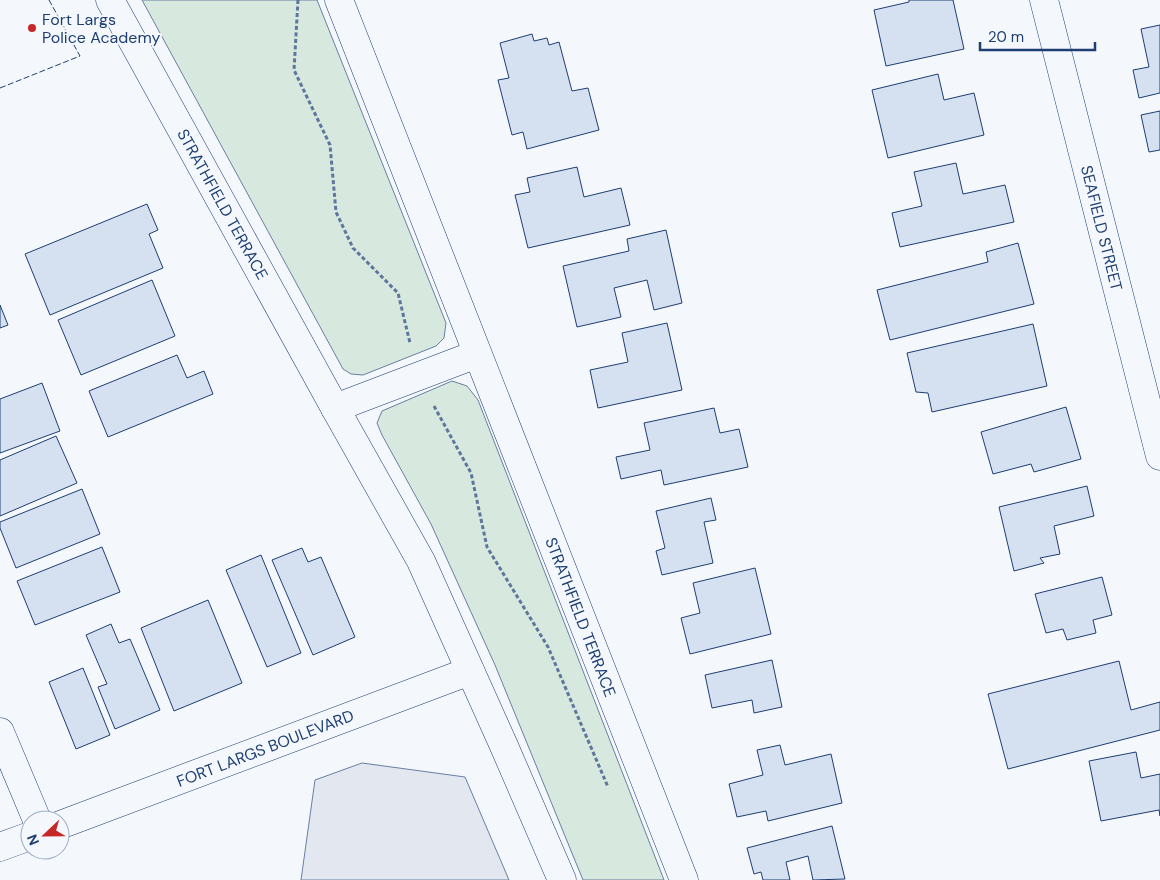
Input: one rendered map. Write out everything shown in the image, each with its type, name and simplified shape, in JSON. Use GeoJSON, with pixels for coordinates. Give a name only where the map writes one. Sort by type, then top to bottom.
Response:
{"type":"FeatureCollection","features":[{"type":"Feature","properties":{"kind":"street","name":"STRATHFIELD TERRACE"},"geometry":{"type":"LineString","coordinates":[[110,0],[421,561],[562,880]]}},
{"type":"Feature","properties":{"kind":"street","name":"STRATHFIELD TERRACE"},"geometry":{"type":"LineString","coordinates":[[339,0],[684,880]]}},
{"type":"Feature","properties":{"kind":"street","name":"SEAFIELD STREET"},"geometry":{"type":"LineString","coordinates":[[1044,0],[1160,456]]}},
{"type":"Feature","properties":{"kind":"street"},"geometry":{"type":"LineString","coordinates":[[335,408],[477,354]]}},
{"type":"Feature","properties":{"kind":"street","name":"FORT LARGS BOULEVARD"},"geometry":{"type":"LineString","coordinates":[[70,821],[470,671]]}},
{"type":"Feature","properties":{"kind":"street"},"geometry":{"type":"LineString","coordinates":[[0,732],[33,810]]}},
{"type":"Feature","properties":{"kind":"street"},"geometry":{"type":"LineString","coordinates":[[0,847],[20,840]]}},
{"type":"Feature","properties":{"kind":"path"},"geometry":{"type":"LineString","coordinates":[[298,0],[294,70],[330,145],[336,212],[353,248],[398,293],[418,376],[471,473],[487,547],[548,647],[612,795]]}},
{"type":"Feature","properties":{"kind":"shaded area"},"geometry":{"type":"Polygon","coordinates":[[[142,0],[317,0],[446,323],[444,338],[436,346],[363,375],[351,374],[343,369],[142,0]]]}},
{"type":"Feature","properties":{"kind":"shaded area"},"geometry":{"type":"Polygon","coordinates":[[[452,381],[467,386],[478,400],[664,880],[583,880],[495,665],[431,524],[382,435],[377,423],[382,411],[452,381]]]}},
{"type":"Feature","properties":{"kind":"shaded area"},"geometry":{"type":"Polygon","coordinates":[[[362,763],[465,777],[509,880],[301,880],[315,780],[362,763]]]}},
{"type":"Feature","properties":{"kind":"building"},"geometry":{"type":"Polygon","coordinates":[[[909,0],[953,0],[964,49],[886,66],[874,10],[909,2],[909,0]]]}},
{"type":"Feature","properties":{"kind":"building"},"geometry":{"type":"Polygon","coordinates":[[[1160,25],[1160,93],[1139,98],[1133,70],[1149,67],[1141,29],[1160,25]]]}},
{"type":"Feature","properties":{"kind":"building"},"geometry":{"type":"Polygon","coordinates":[[[532,34],[534,41],[547,38],[549,45],[559,42],[572,91],[588,88],[599,130],[527,149],[523,132],[512,135],[498,80],[509,78],[500,43],[532,34]]]}},
{"type":"Feature","properties":{"kind":"building"},"geometry":{"type":"Polygon","coordinates":[[[938,74],[944,100],[974,93],[984,135],[888,158],[872,90],[938,74]]]}},
{"type":"Feature","properties":{"kind":"building"},"geometry":{"type":"Polygon","coordinates":[[[1160,111],[1160,150],[1149,152],[1141,115],[1160,111]]]}},
{"type":"Feature","properties":{"kind":"building"},"geometry":{"type":"Polygon","coordinates":[[[956,163],[963,194],[1005,185],[1014,222],[900,247],[892,213],[922,206],[914,172],[956,163]]]}},
{"type":"Feature","properties":{"kind":"building"},"geometry":{"type":"Polygon","coordinates":[[[577,167],[584,197],[621,188],[630,225],[528,248],[515,195],[530,192],[527,178],[577,167]]]}},
{"type":"Feature","properties":{"kind":"building"},"geometry":{"type":"Polygon","coordinates":[[[147,204],[158,230],[149,234],[163,268],[50,315],[25,254],[147,204]]]}},
{"type":"Feature","properties":{"kind":"building"},"geometry":{"type":"Polygon","coordinates":[[[666,230],[682,303],[654,310],[647,280],[614,288],[621,317],[577,327],[563,266],[629,251],[627,239],[666,230]]]}},
{"type":"Feature","properties":{"kind":"building"},"geometry":{"type":"Polygon","coordinates":[[[1018,243],[1034,304],[890,340],[877,290],[988,262],[986,252],[1018,243]]]}},
{"type":"Feature","properties":{"kind":"building"},"geometry":{"type":"Polygon","coordinates":[[[152,280],[175,336],[81,375],[58,320],[152,280]]]}},
{"type":"Feature","properties":{"kind":"building"},"geometry":{"type":"Polygon","coordinates":[[[0,305],[8,325],[0,328],[0,305]]]}},
{"type":"Feature","properties":{"kind":"building"},"geometry":{"type":"Polygon","coordinates":[[[667,323],[682,390],[598,408],[590,370],[628,362],[622,333],[667,323]]]}},
{"type":"Feature","properties":{"kind":"building"},"geometry":{"type":"Polygon","coordinates":[[[1033,324],[1047,386],[932,412],[928,393],[916,392],[907,353],[1033,324]]]}},
{"type":"Feature","properties":{"kind":"building"},"geometry":{"type":"Polygon","coordinates":[[[177,355],[187,378],[204,371],[213,394],[108,437],[89,391],[177,355]]]}},
{"type":"Feature","properties":{"kind":"building"},"geometry":{"type":"Polygon","coordinates":[[[42,383],[60,431],[0,453],[0,399],[42,383]]]}},
{"type":"Feature","properties":{"kind":"building"},"geometry":{"type":"Polygon","coordinates":[[[1066,407],[1081,459],[1034,472],[1031,464],[993,474],[981,432],[1066,407]]]}},
{"type":"Feature","properties":{"kind":"building"},"geometry":{"type":"Polygon","coordinates":[[[714,408],[720,433],[739,429],[748,467],[664,485],[661,470],[621,479],[616,457],[650,450],[644,423],[714,408]]]}},
{"type":"Feature","properties":{"kind":"building"},"geometry":{"type":"Polygon","coordinates":[[[56,436],[77,483],[0,516],[0,460],[56,436]]]}},
{"type":"Feature","properties":{"kind":"building"},"geometry":{"type":"Polygon","coordinates":[[[1087,486],[1094,516],[1054,526],[1060,554],[1040,558],[1044,563],[1014,571],[999,507],[1087,486]]]}},
{"type":"Feature","properties":{"kind":"building"},"geometry":{"type":"Polygon","coordinates":[[[82,489],[100,534],[16,568],[0,528],[0,522],[82,489]]]}},
{"type":"Feature","properties":{"kind":"building"},"geometry":{"type":"Polygon","coordinates":[[[711,498],[716,520],[704,522],[713,563],[662,575],[656,551],[665,548],[656,511],[711,498]]]}},
{"type":"Feature","properties":{"kind":"building"},"geometry":{"type":"Polygon","coordinates":[[[102,547],[120,592],[35,625],[17,581],[102,547]]]}},
{"type":"Feature","properties":{"kind":"building"},"geometry":{"type":"Polygon","coordinates":[[[302,548],[308,562],[321,557],[355,637],[313,655],[272,560],[302,548]]]}},
{"type":"Feature","properties":{"kind":"building"},"geometry":{"type":"Polygon","coordinates":[[[261,555],[301,653],[267,667],[226,570],[261,555]]]}},
{"type":"Feature","properties":{"kind":"building"},"geometry":{"type":"Polygon","coordinates":[[[755,568],[771,634],[690,654],[681,618],[700,613],[693,583],[755,568]]]}},
{"type":"Feature","properties":{"kind":"building"},"geometry":{"type":"Polygon","coordinates":[[[1102,577],[1112,615],[1093,620],[1096,633],[1067,640],[1063,629],[1046,633],[1035,594],[1102,577]]]}},
{"type":"Feature","properties":{"kind":"building"},"geometry":{"type":"Polygon","coordinates":[[[208,600],[242,683],[174,711],[141,628],[208,600]]]}},
{"type":"Feature","properties":{"kind":"building"},"geometry":{"type":"Polygon","coordinates":[[[111,624],[119,643],[130,639],[160,710],[115,729],[98,687],[107,684],[86,635],[111,624]]]}},
{"type":"Feature","properties":{"kind":"building"},"geometry":{"type":"Polygon","coordinates":[[[772,660],[782,707],[754,713],[752,700],[712,708],[705,675],[772,660]]]}},
{"type":"Feature","properties":{"kind":"building"},"geometry":{"type":"Polygon","coordinates":[[[1119,661],[1131,710],[1160,702],[1160,730],[1008,769],[988,694],[1119,661]]]}},
{"type":"Feature","properties":{"kind":"building"},"geometry":{"type":"Polygon","coordinates":[[[83,668],[110,735],[76,749],[49,682],[83,668]]]}},
{"type":"Feature","properties":{"kind":"building"},"geometry":{"type":"Polygon","coordinates":[[[780,745],[785,765],[831,754],[842,803],[768,821],[766,811],[737,817],[729,784],[763,775],[757,750],[780,745]]]}},
{"type":"Feature","properties":{"kind":"building"},"geometry":{"type":"Polygon","coordinates":[[[1136,752],[1141,778],[1160,774],[1160,816],[1159,810],[1101,821],[1089,761],[1136,752]]]}},
{"type":"Feature","properties":{"kind":"building"},"geometry":{"type":"Polygon","coordinates":[[[832,826],[845,879],[813,880],[808,856],[786,862],[790,880],[763,880],[761,872],[754,874],[747,848],[832,826]]]}},
{"type":"Feature","properties":{"kind":"fence"},"geometry":{"type":"LineString","coordinates":[[0,88],[80,56],[49,0]]}},
{"type":"Feature","properties":{"kind":"place","name":"Fort Largs Police Academy"},"geometry":{"type":"Point","coordinates":[32,28]}}]}
